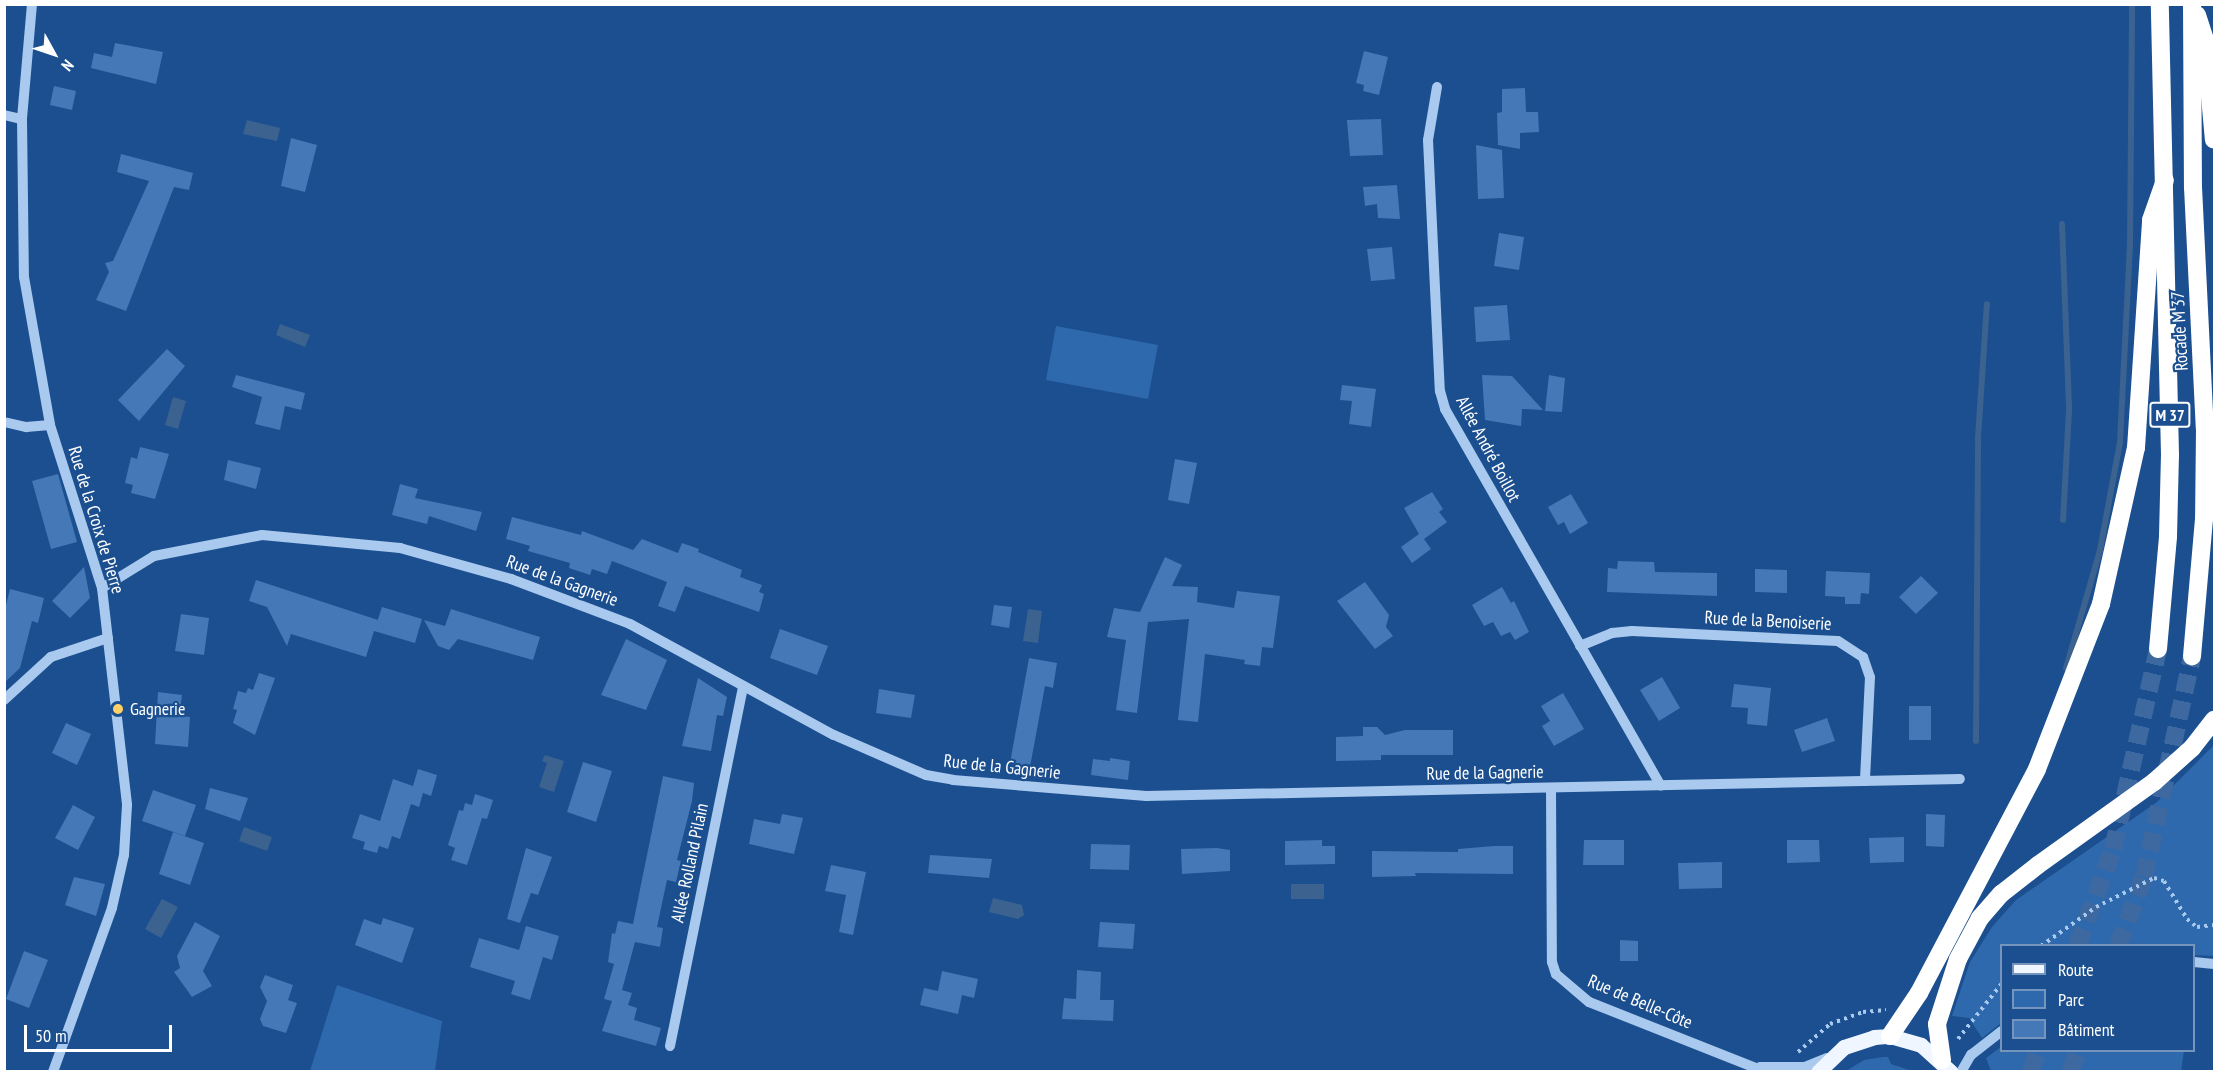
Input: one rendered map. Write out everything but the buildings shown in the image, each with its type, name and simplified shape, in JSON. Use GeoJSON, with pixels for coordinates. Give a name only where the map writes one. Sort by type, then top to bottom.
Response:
{"type":"FeatureCollection","features":[{"type":"Feature","properties":{"kind":"highway","name":"Rocade M 37"},"geometry":{"type":"LineString","coordinates":[[2158,650],[2168,536],[2170,455],[2160,4]]}},
{"type":"Feature","properties":{"kind":"highway","name":"Rocade M 37"},"geometry":{"type":"LineString","coordinates":[[2192,4],[2193,187],[2205,429],[2204,519],[2192,656]]}},
{"type":"Feature","properties":{"kind":"highway"},"geometry":{"type":"LineString","coordinates":[[2192,4],[2205,40],[2214,140]]}},
{"type":"Feature","properties":{"kind":"highway"},"geometry":{"type":"LineString","coordinates":[[1890,1036],[1919,993],[2037,769],[2102,604],[2136,448],[2151,220],[2165,180]]}},
{"type":"Feature","properties":{"kind":"highway"},"geometry":{"type":"LineString","coordinates":[[1947,1066],[1936,1035],[1939,1015],[1958,959],[1980,918],[2001,894],[2038,865],[2154,783],[2192,748],[2214,720]]}},
{"type":"Feature","properties":{"kind":"main road"},"geometry":{"type":"LineString","coordinates":[[1818,1071],[1831,1056],[1858,1040],[1890,1036],[1921,1045],[1947,1066]]}},
{"type":"Feature","properties":{"kind":"street","name":"Rue de la Croix de Pierre"},"geometry":{"type":"LineString","coordinates":[[32,4],[22,119],[24,277],[50,425],[102,588],[128,805],[124,855],[112,908],[53,1071]]}},
{"type":"Feature","properties":{"kind":"street","name":"Allée André Boillot"},"geometry":{"type":"LineString","coordinates":[[1437,87],[1428,140],[1440,391],[1445,409],[1661,786]]}},
{"type":"Feature","properties":{"kind":"street"},"geometry":{"type":"LineString","coordinates":[[4,115],[22,119]]}},
{"type":"Feature","properties":{"kind":"street"},"geometry":{"type":"LineString","coordinates":[[4,422],[26,427],[50,425]]}},
{"type":"Feature","properties":{"kind":"street","name":"Rue de la Gagnerie"},"geometry":{"type":"LineString","coordinates":[[102,588],[153,556],[262,535],[400,548],[511,579],[630,624],[834,735],[926,774],[953,780],[1146,795],[1551,789],[1960,779]]}},
{"type":"Feature","properties":{"kind":"street","name":"Rue de la Benoiserie"},"geometry":{"type":"LineString","coordinates":[[1580,646],[1612,633],[1632,631],[1838,640],[1863,657],[1870,677],[1865,781]]}},
{"type":"Feature","properties":{"kind":"street"},"geometry":{"type":"LineString","coordinates":[[4,700],[51,657],[108,638]]}},
{"type":"Feature","properties":{"kind":"street","name":"Allée Rolland Pilain"},"geometry":{"type":"LineString","coordinates":[[670,1046],[743,687]]}},
{"type":"Feature","properties":{"kind":"street","name":"Rue de Belle-Côte"},"geometry":{"type":"LineString","coordinates":[[1551,789],[1552,962],[1556,974],[1589,1002],[1761,1069],[1804,1067],[1831,1056]]}},
{"type":"Feature","properties":{"kind":"street"},"geometry":{"type":"LineString","coordinates":[[2195,962],[2214,964]]}},
{"type":"Feature","properties":{"kind":"street"},"geometry":{"type":"LineString","coordinates":[[1961,1071],[1971,1054],[2000,1032]]}},
{"type":"Feature","properties":{"kind":"path"},"geometry":{"type":"LineString","coordinates":[[2042,944],[2096,907],[2154,878],[2164,881],[2197,927],[2214,925]]}},
{"type":"Feature","properties":{"kind":"path"},"geometry":{"type":"LineString","coordinates":[[1957,1039],[2000,984]]}},
{"type":"Feature","properties":{"kind":"path"},"geometry":{"type":"LineString","coordinates":[[1794,1056],[1812,1036],[1830,1024],[1863,1012],[1890,1010]]}},
{"type":"Feature","properties":{"kind":"green space"},"geometry":{"type":"Polygon","coordinates":[[[1056,326],[1158,345],[1148,399],[1046,380],[1056,326]]]}},
{"type":"Feature","properties":{"kind":"green space"},"geometry":{"type":"Polygon","coordinates":[[[2214,745],[2214,956],[2195,955],[2195,944],[2000,944],[2000,1024],[1982,1038],[1969,1018],[1952,1016],[1970,962],[1992,927],[2016,900],[2157,802],[2214,745]]]}},
{"type":"Feature","properties":{"kind":"green space"},"geometry":{"type":"Polygon","coordinates":[[[337,985],[442,1021],[435,1071],[310,1071],[337,985]]]}},
{"type":"Feature","properties":{"kind":"green space"},"geometry":{"type":"Polygon","coordinates":[[[2000,1048],[2000,1052],[2184,1052],[2181,1071],[1991,1071],[1986,1058],[2000,1048]]]}},
{"type":"Feature","properties":{"kind":"green space"},"geometry":{"type":"Polygon","coordinates":[[[1888,1057],[1891,1064],[1912,1071],[1846,1071],[1864,1060],[1888,1057]]]}},
{"type":"Feature","properties":{"kind":"shaded area"},"geometry":{"type":"Polygon","coordinates":[[[247,120],[280,128],[277,141],[243,134],[247,120]]]}},
{"type":"Feature","properties":{"kind":"shaded area"},"geometry":{"type":"Polygon","coordinates":[[[280,324],[310,335],[305,347],[276,335],[280,324]]]}},
{"type":"Feature","properties":{"kind":"shaded area"},"geometry":{"type":"Polygon","coordinates":[[[173,397],[186,401],[178,429],[165,425],[173,397]]]}},
{"type":"Feature","properties":{"kind":"shaded area"},"geometry":{"type":"Polygon","coordinates":[[[1028,609],[1042,611],[1038,643],[1023,641],[1028,609]]]}},
{"type":"Feature","properties":{"kind":"shaded area"},"geometry":{"type":"Polygon","coordinates":[[[545,755],[564,761],[554,792],[539,787],[547,763],[542,761],[545,755]]]}},
{"type":"Feature","properties":{"kind":"shaded area"},"geometry":{"type":"Polygon","coordinates":[[[244,827],[272,837],[267,851],[239,841],[244,827]]]}},
{"type":"Feature","properties":{"kind":"shaded area"},"geometry":{"type":"Polygon","coordinates":[[[1291,884],[1324,884],[1324,899],[1291,899],[1291,884]]]}},
{"type":"Feature","properties":{"kind":"shaded area"},"geometry":{"type":"Polygon","coordinates":[[[993,898],[1022,905],[1024,915],[1018,919],[989,912],[993,898]]]}},
{"type":"Feature","properties":{"kind":"shaded area"},"geometry":{"type":"Polygon","coordinates":[[[162,899],[178,907],[161,938],[145,929],[162,899]]]}},
{"type":"Feature","properties":{"kind":"waterway"},"geometry":{"type":"LineString","coordinates":[[2066,668],[2100,550],[2120,442],[2130,245],[2132,4]]}},
{"type":"Feature","properties":{"kind":"waterway"},"geometry":{"type":"LineString","coordinates":[[2062,224],[2069,410],[2063,520]]}},
{"type":"Feature","properties":{"kind":"waterway"},"geometry":{"type":"LineString","coordinates":[[1976,741],[1978,438],[1987,304]]}},
{"type":"Feature","properties":{"kind":"tunnel"},"geometry":{"type":"LineString","coordinates":[[2078,944],[2113,849],[2158,649]]}},
{"type":"Feature","properties":{"kind":"tunnel"},"geometry":{"type":"LineString","coordinates":[[2119,944],[2144,877],[2192,656]]}},
{"type":"Feature","properties":{"kind":"tunnel"},"geometry":{"type":"LineString","coordinates":[[2030,1072],[2037,1052]]}},
{"type":"Feature","properties":{"kind":"tunnel"},"geometry":{"type":"LineString","coordinates":[[2070,1072],[2077,1052]]}},
{"type":"Feature","properties":{"kind":"place","name":"Gagnerie"},"geometry":{"type":"Point","coordinates":[118,709]}}]}
